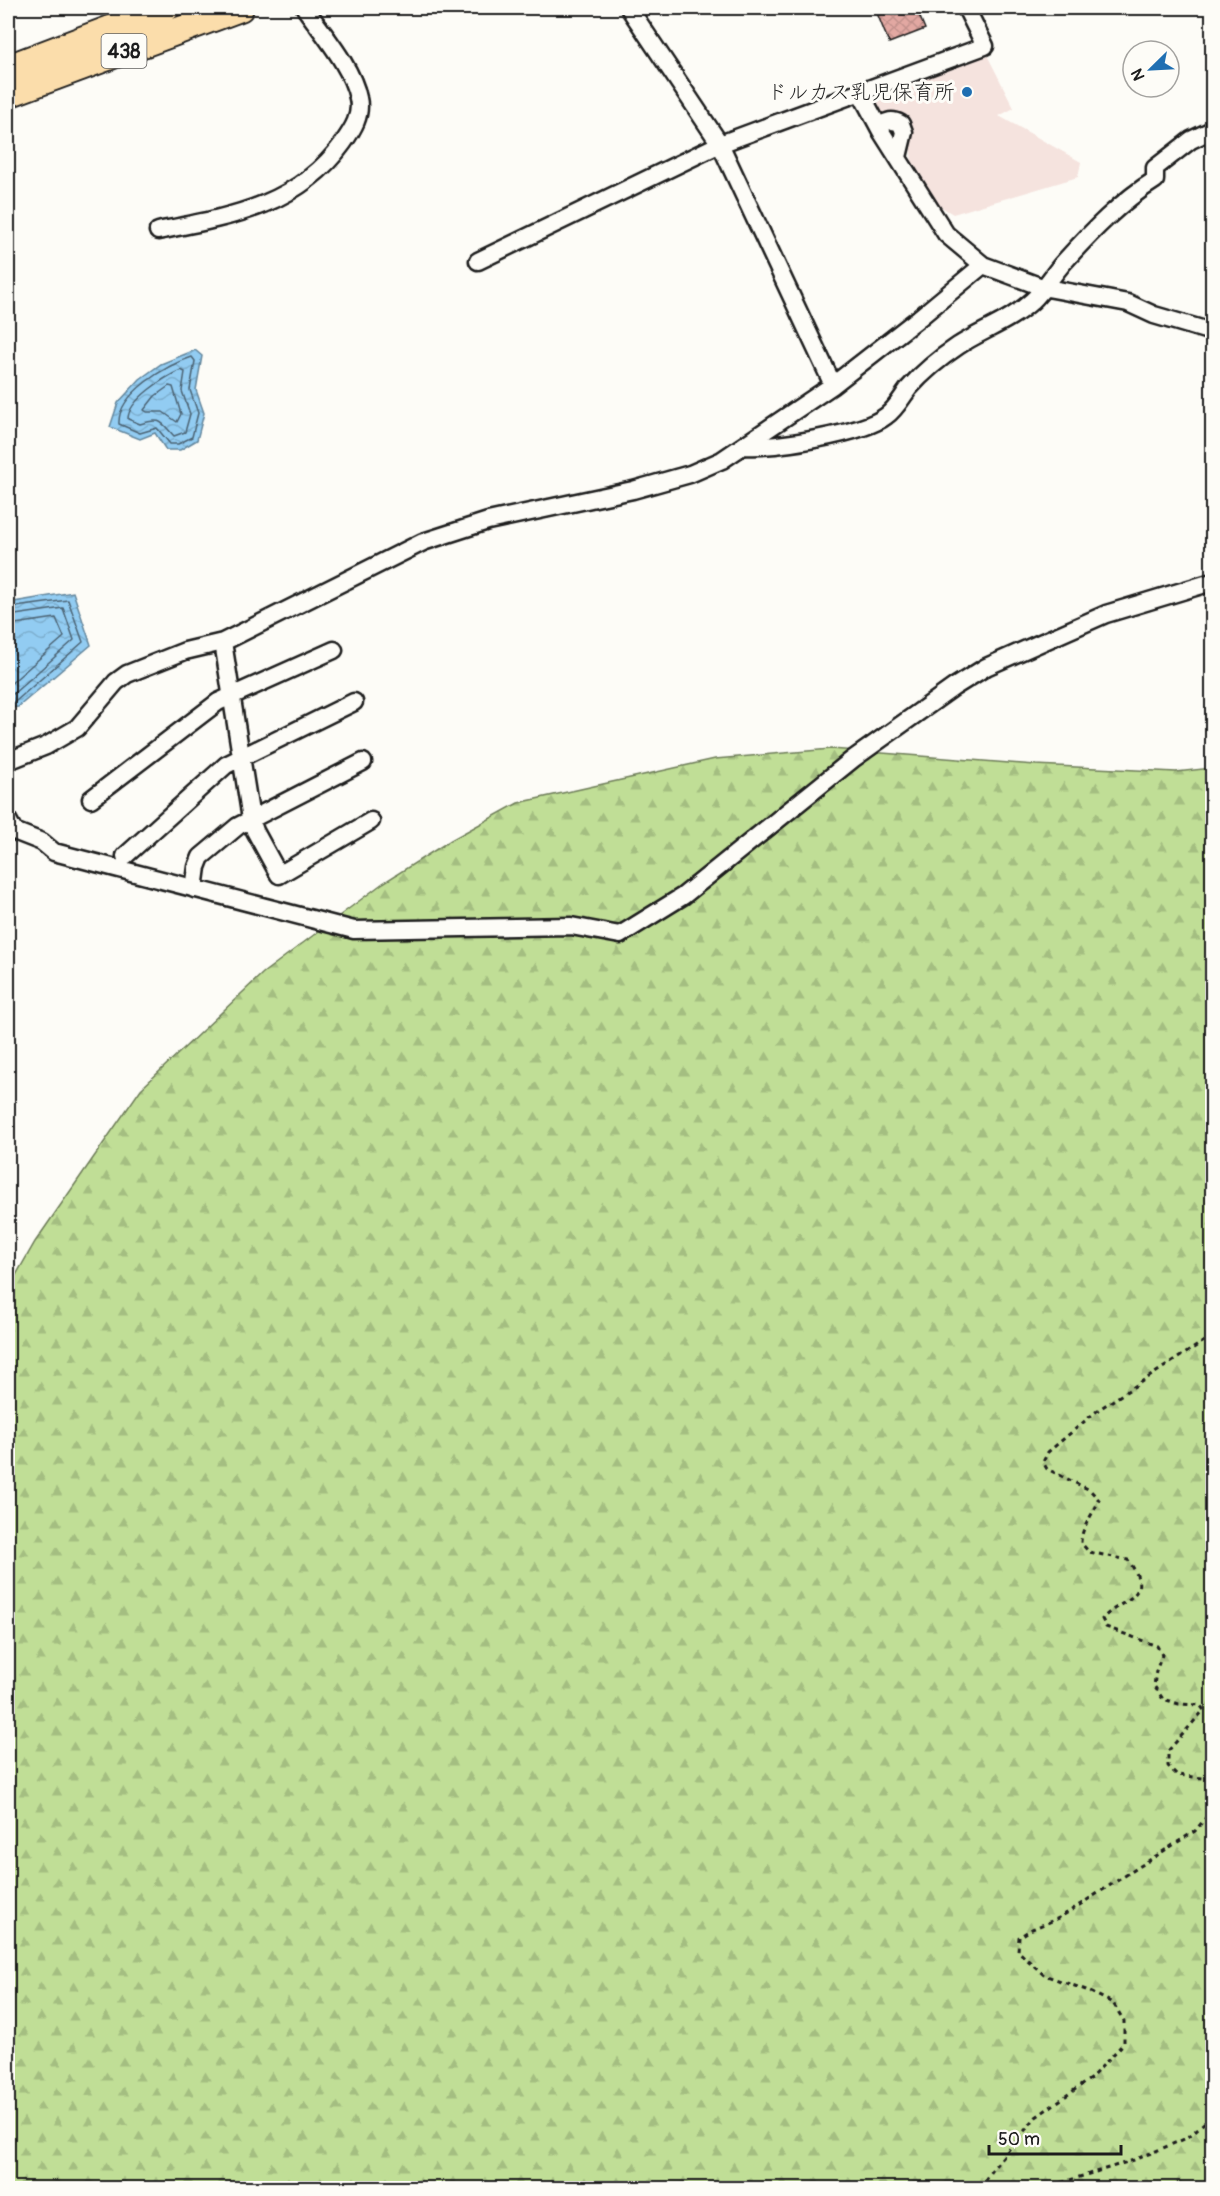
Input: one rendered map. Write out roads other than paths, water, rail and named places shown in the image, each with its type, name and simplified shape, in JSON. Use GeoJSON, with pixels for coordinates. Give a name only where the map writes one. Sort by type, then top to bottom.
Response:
{"type":"FeatureCollection","features":[{"type":"Feature","properties":{"kind":"highway","name":"438"},"geometry":{"type":"LineString","coordinates":[[8,68],[166,8]]}},
{"type":"Feature","properties":{"kind":"highway","name":"438"},"geometry":{"type":"LineString","coordinates":[[8,94],[240,8]]}},
{"type":"Feature","properties":{"kind":"street"},"geometry":{"type":"LineString","coordinates":[[158,231],[221,219],[266,205],[309,179],[332,159],[347,137],[359,116],[358,98],[351,75],[305,8]]}},
{"type":"Feature","properties":{"kind":"street"},"geometry":{"type":"LineString","coordinates":[[629,8],[720,144],[833,385]]}},
{"type":"Feature","properties":{"kind":"street"},"geometry":{"type":"LineString","coordinates":[[478,261],[720,144],[985,46],[966,8]]}},
{"type":"Feature","properties":{"kind":"street"},"geometry":{"type":"LineString","coordinates":[[860,92],[946,234],[983,265],[1042,287],[1128,303],[1154,315],[1212,332]]}},
{"type":"Feature","properties":{"kind":"street"},"geometry":{"type":"LineString","coordinates":[[745,446],[762,447],[781,444],[871,425],[888,415],[910,387],[930,367],[959,345],[999,325],[1033,300],[1085,238],[1155,180],[1155,168],[1191,140],[1212,130]]}},
{"type":"Feature","properties":{"kind":"street"},"geometry":{"type":"LineString","coordinates":[[8,761],[46,746],[76,728],[116,682],[127,674],[184,651],[223,642],[423,542],[488,521],[633,490],[690,474],[722,460],[833,385],[983,265]]}},
{"type":"Feature","properties":{"kind":"street"},"geometry":{"type":"LineString","coordinates":[[8,820],[14,831],[42,842],[54,852],[354,930],[571,926],[620,935],[683,896],[853,759],[986,667],[1106,614],[1212,582]]}},
{"type":"Feature","properties":{"kind":"street"},"geometry":{"type":"LineString","coordinates":[[223,642],[251,819],[279,875],[371,821]]}},
{"type":"Feature","properties":{"kind":"street"},"geometry":{"type":"LineString","coordinates":[[92,799],[218,702],[334,650]]}},
{"type":"Feature","properties":{"kind":"street"},"geometry":{"type":"LineString","coordinates":[[125,856],[226,765],[354,702]]}},
{"type":"Feature","properties":{"kind":"street"},"geometry":{"type":"LineString","coordinates":[[194,889],[201,857],[238,826],[363,762]]}},
{"type":"Feature","properties":{"kind":"water"},"geometry":{"type":"Polygon","coordinates":[[[195,350],[202,356],[196,390],[204,413],[197,440],[180,450],[166,450],[155,433],[140,439],[110,427],[118,403],[140,379],[161,364],[195,350]]]}},
{"type":"Feature","properties":{"kind":"water"},"geometry":{"type":"Polygon","coordinates":[[[73,592],[91,645],[18,707],[8,708],[8,603],[73,592]]]}},
{"type":"Feature","properties":{"kind":"place","name":"ドルカス乳児保育所"},"geometry":{"type":"Point","coordinates":[967,92]}}]}
